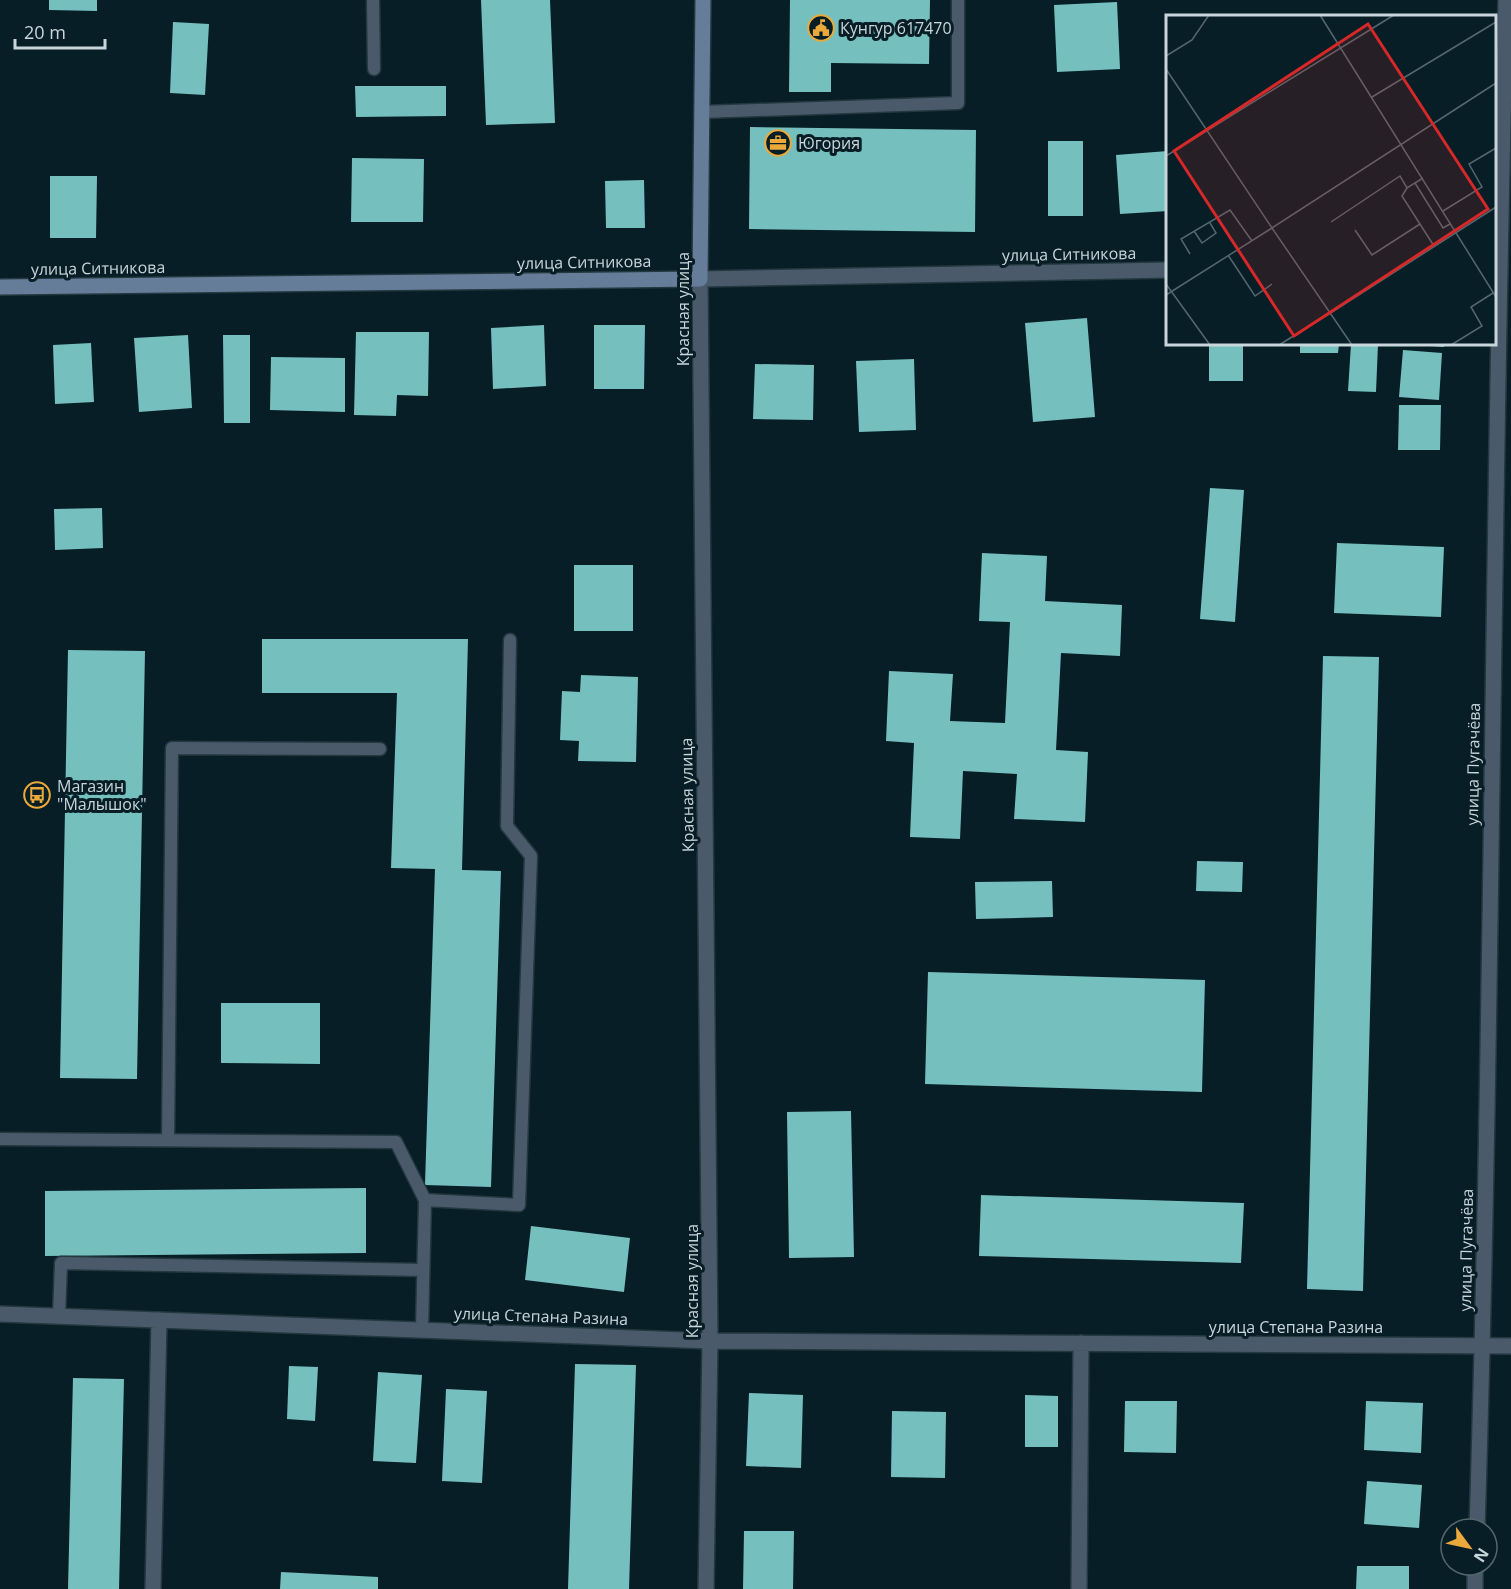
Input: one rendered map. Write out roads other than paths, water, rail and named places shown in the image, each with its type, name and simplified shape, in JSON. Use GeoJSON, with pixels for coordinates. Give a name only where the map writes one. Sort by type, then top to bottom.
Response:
{"type":"FeatureCollection","features":[{"type":"Feature","properties":{"kind":"main road","name":"Красная улица"},"geometry":{"type":"LineString","coordinates":[[700,279],[703,0]]}},
{"type":"Feature","properties":{"kind":"main road","name":"улица Ситникова"},"geometry":{"type":"LineString","coordinates":[[0,287],[700,279]]}},
{"type":"Feature","properties":{"kind":"street","name":"улица Пугачёва"},"geometry":{"type":"LineString","coordinates":[[1477,1517],[1483,1346],[1506,0]]}},
{"type":"Feature","properties":{"kind":"street","name":"улица Ситникова"},"geometry":{"type":"LineString","coordinates":[[700,279],[1166,270]]}},
{"type":"Feature","properties":{"kind":"street","name":"Красная улица"},"geometry":{"type":"LineString","coordinates":[[700,279],[711,1341],[706,1589]]}},
{"type":"Feature","properties":{"kind":"street","name":"улица Степана Разина"},"geometry":{"type":"LineString","coordinates":[[0,1314],[711,1341],[1511,1346]]}},
{"type":"Feature","properties":{"kind":"street"},"geometry":{"type":"LineString","coordinates":[[153,1589],[159,1320]]}},
{"type":"Feature","properties":{"kind":"street"},"geometry":{"type":"LineString","coordinates":[[1080,1589],[1081,1343]]}},
{"type":"Feature","properties":{"kind":"lane"},"geometry":{"type":"LineString","coordinates":[[373,0],[374,69]]}},
{"type":"Feature","properties":{"kind":"lane"},"geometry":{"type":"LineString","coordinates":[[702,112],[958,103],[958,0]]}},
{"type":"Feature","properties":{"kind":"lane"},"geometry":{"type":"LineString","coordinates":[[425,1200],[519,1204],[531,856],[507,826],[510,639]]}},
{"type":"Feature","properties":{"kind":"lane"},"geometry":{"type":"LineString","coordinates":[[168,1140],[172,748],[380,749]]}},
{"type":"Feature","properties":{"kind":"lane"},"geometry":{"type":"LineString","coordinates":[[0,1139],[396,1142],[425,1200],[422,1330]]}},
{"type":"Feature","properties":{"kind":"lane"},"geometry":{"type":"LineString","coordinates":[[59,1316],[61,1263],[423,1270]]}},
{"type":"Feature","properties":{"kind":"place","name":"Кунгур 617470"},"geometry":{"type":"Point","coordinates":[821,28]}},
{"type":"Feature","properties":{"kind":"place","name":"Югория"},"geometry":{"type":"Point","coordinates":[778,143]}},
{"type":"Feature","properties":{"kind":"place","name":"Магазин \"Малышок\""},"geometry":{"type":"Point","coordinates":[37,795]}}]}
